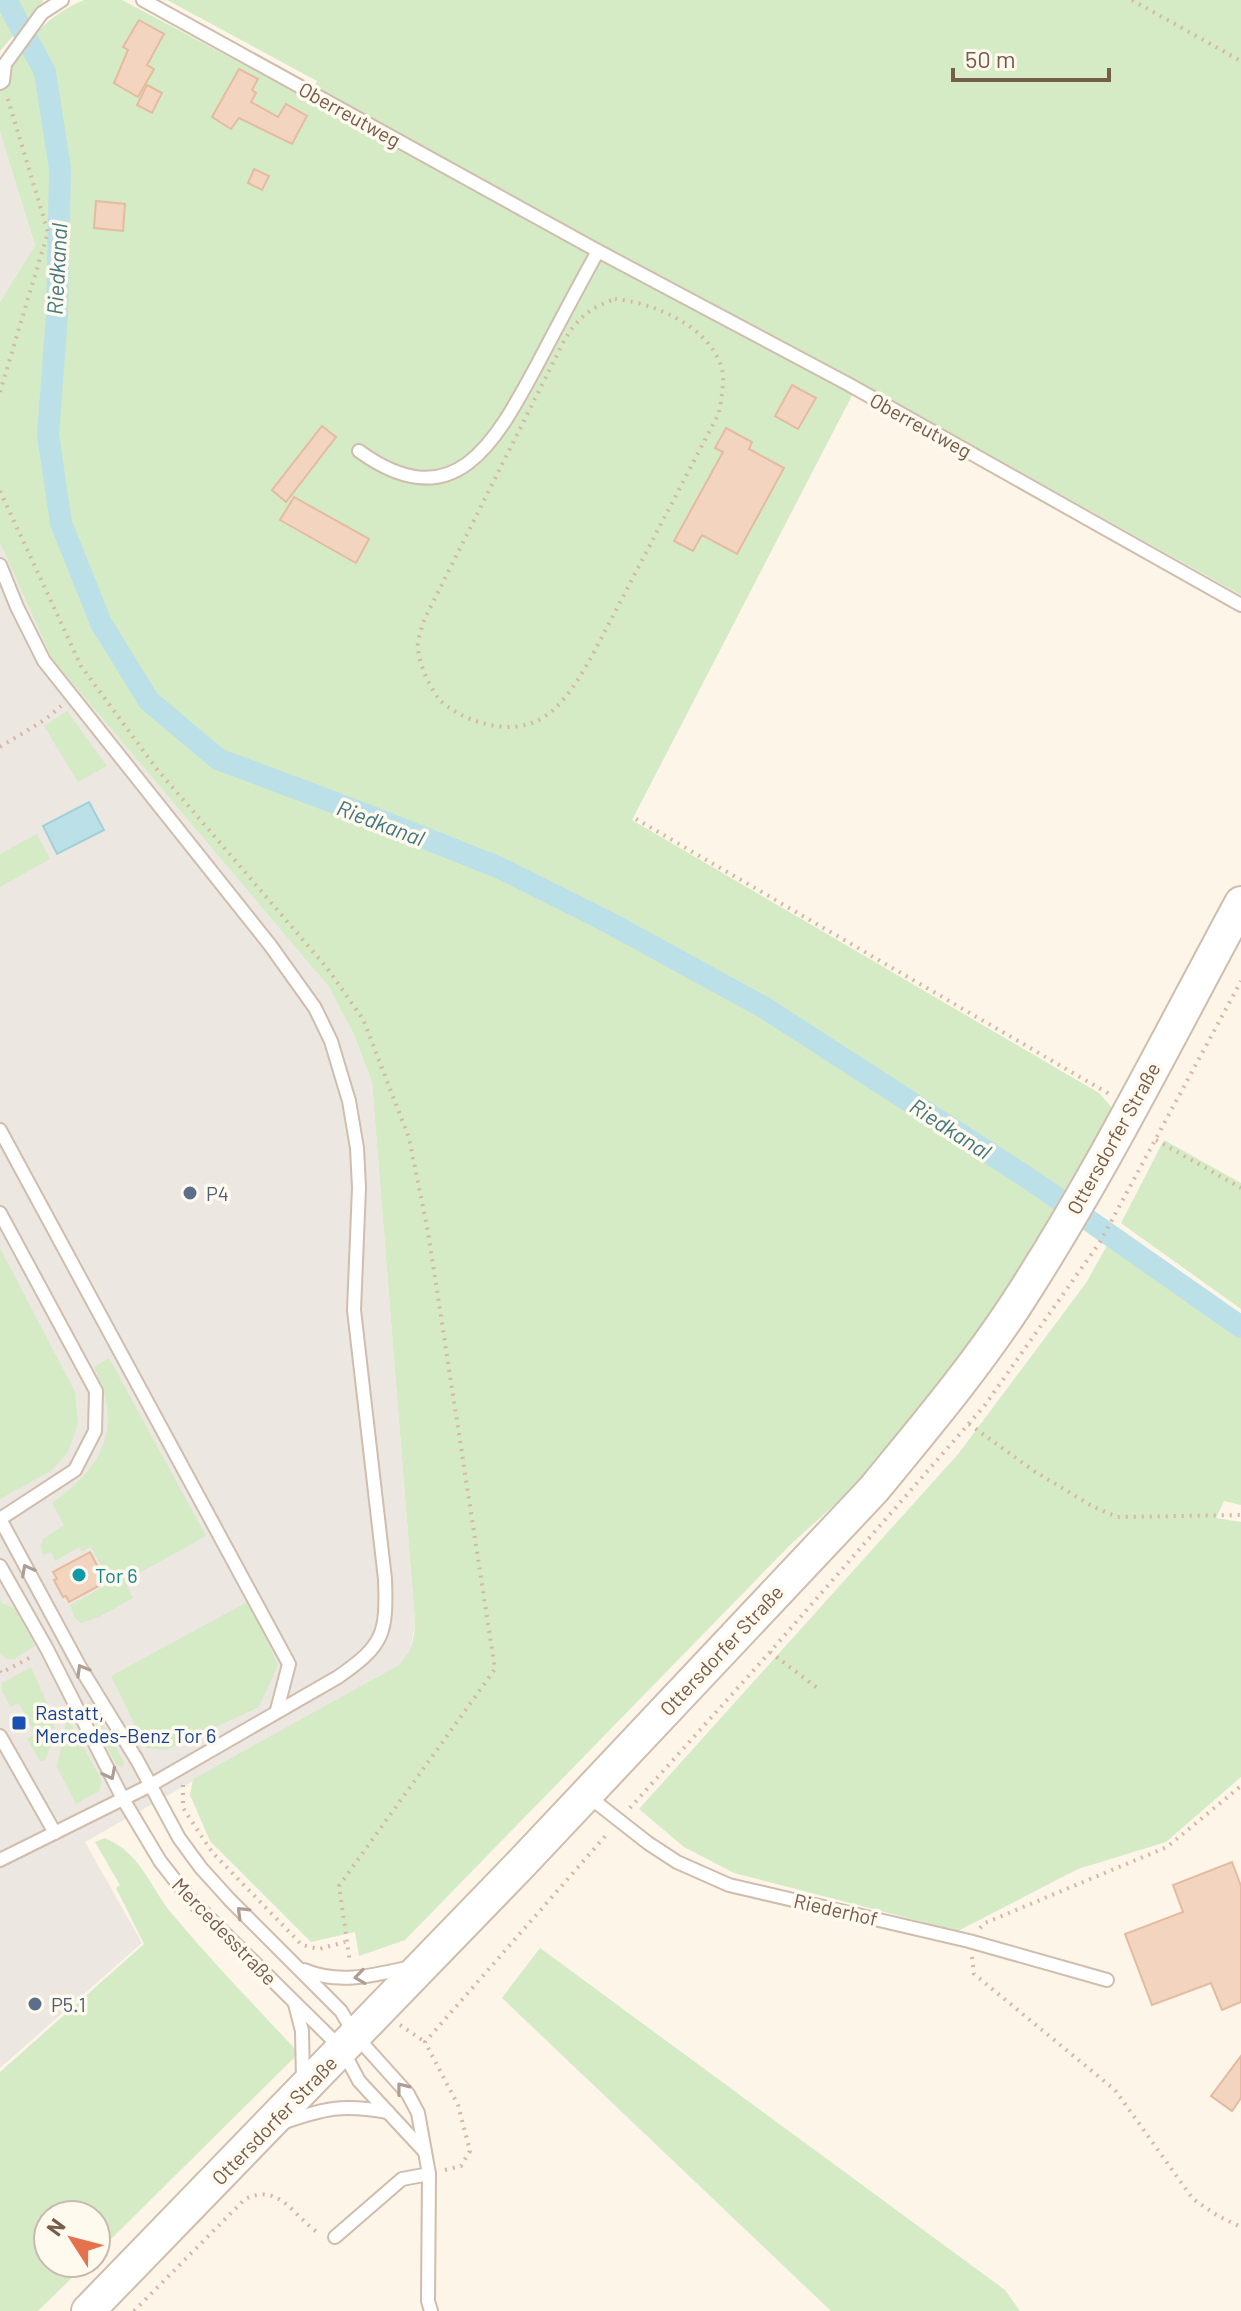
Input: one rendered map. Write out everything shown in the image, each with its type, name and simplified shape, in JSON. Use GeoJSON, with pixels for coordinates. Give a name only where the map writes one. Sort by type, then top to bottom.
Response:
{"type":"FeatureCollection","features":[{"type":"Feature","properties":{"kind":"street","name":"Ottersdorfer Straße"},"geometry":{"type":"LineString","coordinates":[[88,2311],[424,1965],[874,1489],[968,1372],[1015,1306],[1086,1188],[1241,903]]}},
{"type":"Feature","properties":{"kind":"lane"},"geometry":{"type":"LineString","coordinates":[[1,82],[5,64],[42,13],[62,0]]}},
{"type":"Feature","properties":{"kind":"lane","name":"Oberreutweg"},"geometry":{"type":"LineString","coordinates":[[143,0],[598,251],[848,384],[1241,605]]}},
{"type":"Feature","properties":{"kind":"lane"},"geometry":{"type":"LineString","coordinates":[[359,451],[378,465],[404,477],[441,477],[461,468],[484,451],[512,412],[598,251]]}},
{"type":"Feature","properties":{"kind":"lane"},"geometry":{"type":"LineString","coordinates":[[0,565],[44,661],[262,934],[315,1008],[331,1041],[352,1115],[359,1188],[354,1310],[385,1579],[386,1617],[379,1641],[363,1660],[177,1770],[4,1858],[0,1843]]}},
{"type":"Feature","properties":{"kind":"lane"},"geometry":{"type":"LineString","coordinates":[[0,1130],[289,1664],[277,1710]]}},
{"type":"Feature","properties":{"kind":"lane"},"geometry":{"type":"LineString","coordinates":[[0,1213],[96,1391],[95,1431],[75,1470],[0,1519]]}},
{"type":"Feature","properties":{"kind":"lane","name":"Mercedesstraße"},"geometry":{"type":"LineString","coordinates":[[0,1519],[80,1667],[137,1760],[179,1838],[201,1868],[341,2011],[349,2042]]}},
{"type":"Feature","properties":{"kind":"lane","name":"Mercedesstraße"},"geometry":{"type":"LineString","coordinates":[[0,1566],[47,1649],[123,1799],[160,1861],[188,1897],[294,2001],[349,2042]]}},
{"type":"Feature","properties":{"kind":"lane"},"geometry":{"type":"LineString","coordinates":[[0,1736],[55,1833]]}},
{"type":"Feature","properties":{"kind":"lane","name":"Riederhof"},"geometry":{"type":"LineString","coordinates":[[586,1794],[677,1862],[729,1885],[969,1941],[1107,1980]]}},
{"type":"Feature","properties":{"kind":"lane"},"geometry":{"type":"LineString","coordinates":[[298,1967],[333,1978],[353,1979],[424,1965]]}},
{"type":"Feature","properties":{"kind":"lane"},"geometry":{"type":"LineString","coordinates":[[294,2001],[302,2031],[303,2090]]}},
{"type":"Feature","properties":{"kind":"lane"},"geometry":{"type":"LineString","coordinates":[[349,2042],[359,2081],[425,2152]]}},
{"type":"Feature","properties":{"kind":"lane"},"geometry":{"type":"LineString","coordinates":[[349,2042],[408,2094],[418,2113],[429,2174],[428,2301],[431,2311]]}},
{"type":"Feature","properties":{"kind":"lane"},"geometry":{"type":"LineString","coordinates":[[267,2128],[323,2109],[342,2106],[388,2112]]}},
{"type":"Feature","properties":{"kind":"lane"},"geometry":{"type":"LineString","coordinates":[[335,2237],[402,2179],[429,2174]]}},
{"type":"Feature","properties":{"kind":"path"},"geometry":{"type":"LineString","coordinates":[[1132,0],[1241,61]]}},
{"type":"Feature","properties":{"kind":"path"},"geometry":{"type":"LineString","coordinates":[[0,392],[48,232],[1,82]]}},
{"type":"Feature","properties":{"kind":"path"},"geometry":{"type":"LineString","coordinates":[[615,299],[640,302],[668,313],[690,327],[710,347],[722,369],[719,413],[600,643],[573,687],[551,711],[525,725],[494,726],[466,717],[440,699],[425,673],[417,646],[425,618],[576,321],[595,305],[615,299]]}},
{"type":"Feature","properties":{"kind":"path"},"geometry":{"type":"LineString","coordinates":[[0,491],[67,642],[92,682],[156,768],[327,968],[363,1019],[409,1138],[425,1219],[495,1669],[339,1886],[345,1942],[353,1979]]}},
{"type":"Feature","properties":{"kind":"path"},"geometry":{"type":"LineString","coordinates":[[0,747],[46,719],[92,682]]}},
{"type":"Feature","properties":{"kind":"path"},"geometry":{"type":"LineString","coordinates":[[636,819],[1131,1106]]}},
{"type":"Feature","properties":{"kind":"path"},"geometry":{"type":"LineString","coordinates":[[425,2042],[969,1424],[1100,1242],[1241,981]]}},
{"type":"Feature","properties":{"kind":"path"},"geometry":{"type":"LineString","coordinates":[[1155,1140],[1241,1188]]}},
{"type":"Feature","properties":{"kind":"path"},"geometry":{"type":"LineString","coordinates":[[969,1424],[1034,1471],[1092,1506],[1117,1517],[1241,1515]]}},
{"type":"Feature","properties":{"kind":"path"},"geometry":{"type":"LineString","coordinates":[[0,1671],[47,1649]]}},
{"type":"Feature","properties":{"kind":"path"},"geometry":{"type":"LineString","coordinates":[[770,1652],[820,1690]]}},
{"type":"Feature","properties":{"kind":"path"},"geometry":{"type":"LineString","coordinates":[[177,1770],[185,1790],[183,1808],[212,1852],[302,1945],[319,1949],[345,1942]]}},
{"type":"Feature","properties":{"kind":"path"},"geometry":{"type":"LineString","coordinates":[[1241,1786],[1167,1847],[985,1923],[969,1941],[974,1974],[1115,2090],[1193,2199],[1241,2227]]}},
{"type":"Feature","properties":{"kind":"path"},"geometry":{"type":"LineString","coordinates":[[379,2011],[425,2042],[458,2105],[470,2151],[461,2166],[429,2174]]}},
{"type":"Feature","properties":{"kind":"path"},"geometry":{"type":"LineString","coordinates":[[134,2311],[245,2199],[258,2193],[277,2196],[318,2234],[335,2237]]}},
{"type":"Feature","properties":{"kind":"shaded area"},"geometry":{"type":"Polygon","coordinates":[[[0,132],[35,247],[0,302],[0,132]]]}},
{"type":"Feature","properties":{"kind":"shaded area"},"geometry":{"type":"Polygon","coordinates":[[[0,543],[52,659],[329,987],[354,1035],[372,1082],[415,1622],[410,1653],[399,1665],[85,1842],[142,1943],[0,2068],[0,543]]]}},
{"type":"Feature","properties":{"kind":"green space"},"geometry":{"type":"Polygon","coordinates":[[[0,0],[44,0],[0,51],[0,0]]]}},
{"type":"Feature","properties":{"kind":"green space"},"geometry":{"type":"Polygon","coordinates":[[[84,0],[122,0],[309,99],[317,81],[167,0],[1241,0],[1241,595],[859,382],[632,820],[1099,1093],[1113,1109],[1051,1221],[973,1343],[855,1486],[789,1546],[405,1940],[359,1956],[355,1932],[311,1942],[210,1841],[190,1795],[193,1779],[399,1665],[413,1640],[415,1622],[372,1082],[354,1035],[329,987],[52,659],[0,543],[0,302],[35,246],[0,132],[0,72],[10,71],[33,37],[49,21],[84,0]]]}},
{"type":"Feature","properties":{"kind":"green space"},"geometry":{"type":"Polygon","coordinates":[[[67,711],[107,766],[78,782],[44,726],[67,711]]]}},
{"type":"Feature","properties":{"kind":"green space"},"geometry":{"type":"Polygon","coordinates":[[[37,834],[50,859],[0,887],[0,854],[37,834]]]}},
{"type":"Feature","properties":{"kind":"green space"},"geometry":{"type":"Polygon","coordinates":[[[1164,1140],[1241,1183],[1241,1309],[1121,1223],[1164,1140]]]}},
{"type":"Feature","properties":{"kind":"green space"},"geometry":{"type":"Polygon","coordinates":[[[1109,1242],[1241,1337],[1241,1505],[1224,1501],[1216,1518],[1241,1522],[1241,1777],[1166,1842],[1078,1869],[958,1931],[734,1873],[684,1847],[639,1809],[959,1453],[1086,1283],[1109,1242]]]}},
{"type":"Feature","properties":{"kind":"green space"},"geometry":{"type":"Polygon","coordinates":[[[0,1248],[75,1392],[78,1424],[68,1452],[51,1471],[0,1499],[0,1248]]]}},
{"type":"Feature","properties":{"kind":"green space"},"geometry":{"type":"Polygon","coordinates":[[[109,1358],[206,1536],[125,1581],[133,1598],[81,1623],[74,1617],[70,1605],[110,1583],[91,1547],[82,1551],[79,1547],[55,1561],[51,1552],[43,1555],[41,1546],[43,1539],[64,1525],[52,1503],[84,1475],[103,1444],[107,1408],[94,1367],[109,1358]]]}},
{"type":"Feature","properties":{"kind":"green space"},"geometry":{"type":"Polygon","coordinates":[[[0,1599],[14,1608],[35,1646],[14,1659],[0,1654],[0,1599]]]}},
{"type":"Feature","properties":{"kind":"green space"},"geometry":{"type":"Polygon","coordinates":[[[249,1601],[278,1665],[259,1707],[166,1750],[146,1748],[111,1676],[249,1601]]]}},
{"type":"Feature","properties":{"kind":"green space"},"geometry":{"type":"Polygon","coordinates":[[[31,1667],[53,1717],[55,1733],[45,1761],[40,1761],[27,1739],[35,1734],[19,1703],[11,1707],[2,1692],[2,1683],[31,1667]]]}},
{"type":"Feature","properties":{"kind":"green space"},"geometry":{"type":"Polygon","coordinates":[[[90,1701],[124,1762],[123,1768],[116,1764],[86,1707],[90,1701]]]}},
{"type":"Feature","properties":{"kind":"green space"},"geometry":{"type":"Polygon","coordinates":[[[67,1717],[102,1781],[99,1791],[76,1804],[57,1767],[67,1717]]]}},
{"type":"Feature","properties":{"kind":"green space"},"geometry":{"type":"Polygon","coordinates":[[[105,1838],[137,1862],[164,1904],[188,1933],[299,2053],[112,2238],[112,2199],[32,2199],[32,2279],[71,2279],[38,2311],[0,2311],[0,2072],[144,1944],[116,1888],[120,1885],[95,1842],[105,1838]]]}},
{"type":"Feature","properties":{"kind":"green space"},"geometry":{"type":"Polygon","coordinates":[[[540,1948],[1005,2290],[1020,2311],[831,2311],[502,1998],[540,1948]]]}},
{"type":"Feature","properties":{"kind":"water"},"geometry":{"type":"Polygon","coordinates":[[[89,802],[104,830],[57,854],[43,826],[89,802]]]}},
{"type":"Feature","properties":{"kind":"building"},"geometry":{"type":"Polygon","coordinates":[[[139,20],[164,34],[147,65],[154,69],[138,97],[114,83],[128,50],[123,47],[139,20]]]}},
{"type":"Feature","properties":{"kind":"building"},"geometry":{"type":"Polygon","coordinates":[[[239,69],[258,79],[252,90],[256,93],[251,102],[278,117],[286,104],[307,116],[292,144],[239,118],[231,129],[212,117],[239,69]]]}},
{"type":"Feature","properties":{"kind":"building"},"geometry":{"type":"Polygon","coordinates":[[[147,85],[162,93],[152,113],[137,105],[147,85]]]}},
{"type":"Feature","properties":{"kind":"building"},"geometry":{"type":"Polygon","coordinates":[[[254,169],[269,176],[262,190],[248,183],[254,169]]]}},
{"type":"Feature","properties":{"kind":"building"},"geometry":{"type":"Polygon","coordinates":[[[96,201],[125,204],[123,231],[94,228],[96,201]]]}},
{"type":"Feature","properties":{"kind":"building"},"geometry":{"type":"Polygon","coordinates":[[[792,385],[816,398],[798,429],[775,416],[792,385]]]}},
{"type":"Feature","properties":{"kind":"building"},"geometry":{"type":"Polygon","coordinates":[[[322,426],[336,437],[286,502],[272,490],[322,426]]]}},
{"type":"Feature","properties":{"kind":"building"},"geometry":{"type":"Polygon","coordinates":[[[726,428],[752,442],[749,449],[784,468],[737,554],[702,535],[693,551],[674,541],[723,452],[715,448],[726,428]]]}},
{"type":"Feature","properties":{"kind":"building"},"geometry":{"type":"Polygon","coordinates":[[[294,497],[369,539],[356,563],[280,520],[294,497]]]}},
{"type":"Feature","properties":{"kind":"building","name":"Tor 6"},"geometry":{"type":"Polygon","coordinates":[[[90,1552],[106,1582],[69,1602],[66,1596],[63,1597],[53,1572],[90,1552]]]}},
{"type":"Feature","properties":{"kind":"building"},"geometry":{"type":"Polygon","coordinates":[[[1232,1862],[1241,1886],[1241,2002],[1222,2010],[1211,1983],[1152,2005],[1125,1934],[1183,1912],[1173,1885],[1232,1862]]]}},
{"type":"Feature","properties":{"kind":"building"},"geometry":{"type":"Polygon","coordinates":[[[1241,2056],[1241,2098],[1232,2111],[1211,2096],[1241,2056]]]}},
{"type":"Feature","properties":{"kind":"waterway","name":"Riedkanal"},"geometry":{"type":"LineString","coordinates":[[6,0],[45,72],[60,169],[57,315],[48,435],[61,523],[101,623],[149,701],[218,759],[500,868],[608,922],[765,1008],[1037,1184],[1241,1327]]}},
{"type":"Feature","properties":{"kind":"place","name":"P4"},"geometry":{"type":"Point","coordinates":[190,1193]}},
{"type":"Feature","properties":{"kind":"place","name":"Tor 6"},"geometry":{"type":"Point","coordinates":[79,1575]}},
{"type":"Feature","properties":{"kind":"place","name":"Rastatt, Mercedes-Benz Tor 6"},"geometry":{"type":"Point","coordinates":[19,1723]}},
{"type":"Feature","properties":{"kind":"place","name":"P5.1"},"geometry":{"type":"Point","coordinates":[35,2004]}}]}
